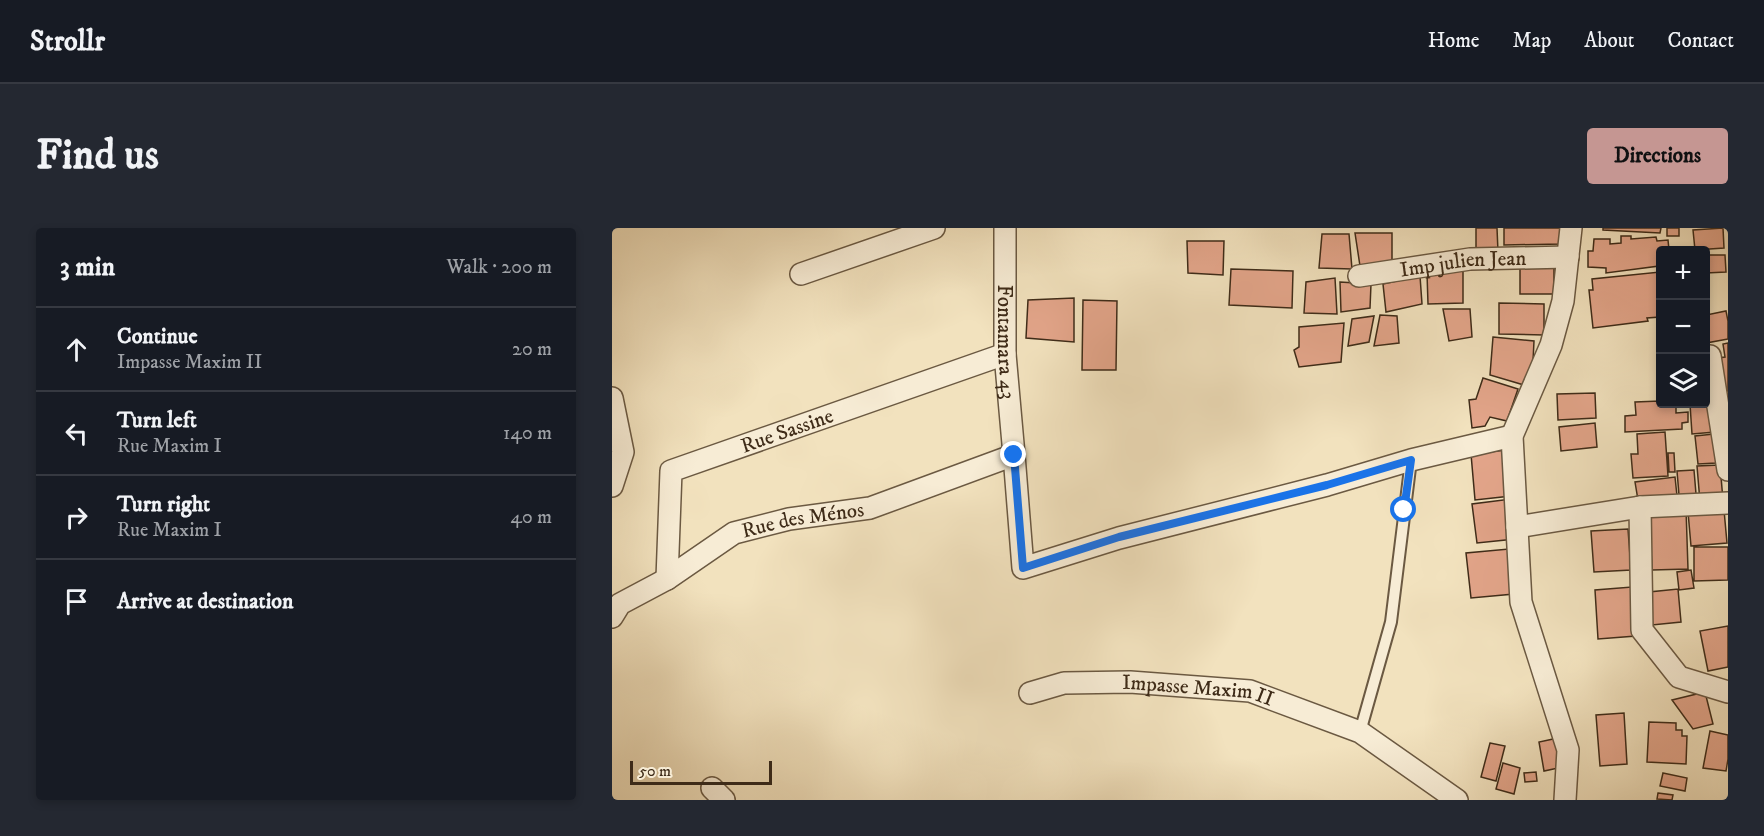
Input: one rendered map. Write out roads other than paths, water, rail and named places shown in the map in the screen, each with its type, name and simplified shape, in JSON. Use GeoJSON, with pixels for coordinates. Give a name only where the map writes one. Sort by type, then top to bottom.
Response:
{"type":"FeatureCollection","features":[{"type":"Feature","properties":{"kind":"street"},"geometry":{"type":"LineString","coordinates":[[801,274],[934,228]]}},
{"type":"Feature","properties":{"kind":"street","name":"Fontamara 43"},"geometry":{"type":"LineString","coordinates":[[1005,228],[1005,354],[1023,568],[1119,537],[1327,485],[1411,460]]}},
{"type":"Feature","properties":{"kind":"street"},"geometry":{"type":"LineString","coordinates":[[1565,800],[1568,750],[1521,602],[1512,436],[1551,345],[1563,301],[1571,228]]}},
{"type":"Feature","properties":{"kind":"street","name":"Imp julien Jean"},"geometry":{"type":"LineString","coordinates":[[1359,276],[1470,259],[1568,257]]}},
{"type":"Feature","properties":{"kind":"street","name":"Rue Sassine"},"geometry":{"type":"LineString","coordinates":[[667,579],[671,471],[1005,354]]}},
{"type":"Feature","properties":{"kind":"street"},"geometry":{"type":"LineString","coordinates":[[1710,356],[1728,470]]}},
{"type":"Feature","properties":{"kind":"street"},"geometry":{"type":"LineString","coordinates":[[612,398],[623,452],[612,486]]}},
{"type":"Feature","properties":{"kind":"street"},"geometry":{"type":"LineString","coordinates":[[1411,460],[1512,436]]}},
{"type":"Feature","properties":{"kind":"street","name":"Rue des Ménos"},"geometry":{"type":"LineString","coordinates":[[615,605],[667,579],[734,533],[789,519],[870,508],[1014,455]]}},
{"type":"Feature","properties":{"kind":"street"},"geometry":{"type":"LineString","coordinates":[[1517,527],[1640,507],[1728,503]]}},
{"type":"Feature","properties":{"kind":"street"},"geometry":{"type":"LineString","coordinates":[[1640,507],[1642,630],[1679,677],[1728,692]]}},
{"type":"Feature","properties":{"kind":"street","name":"Impasse Maxim II"},"geometry":{"type":"LineString","coordinates":[[1030,693],[1064,683],[1130,682],[1251,691],[1360,732],[1457,800]]}},
{"type":"Feature","properties":{"kind":"lane"},"geometry":{"type":"LineString","coordinates":[[1360,732],[1391,622],[1411,460]]}}]}
